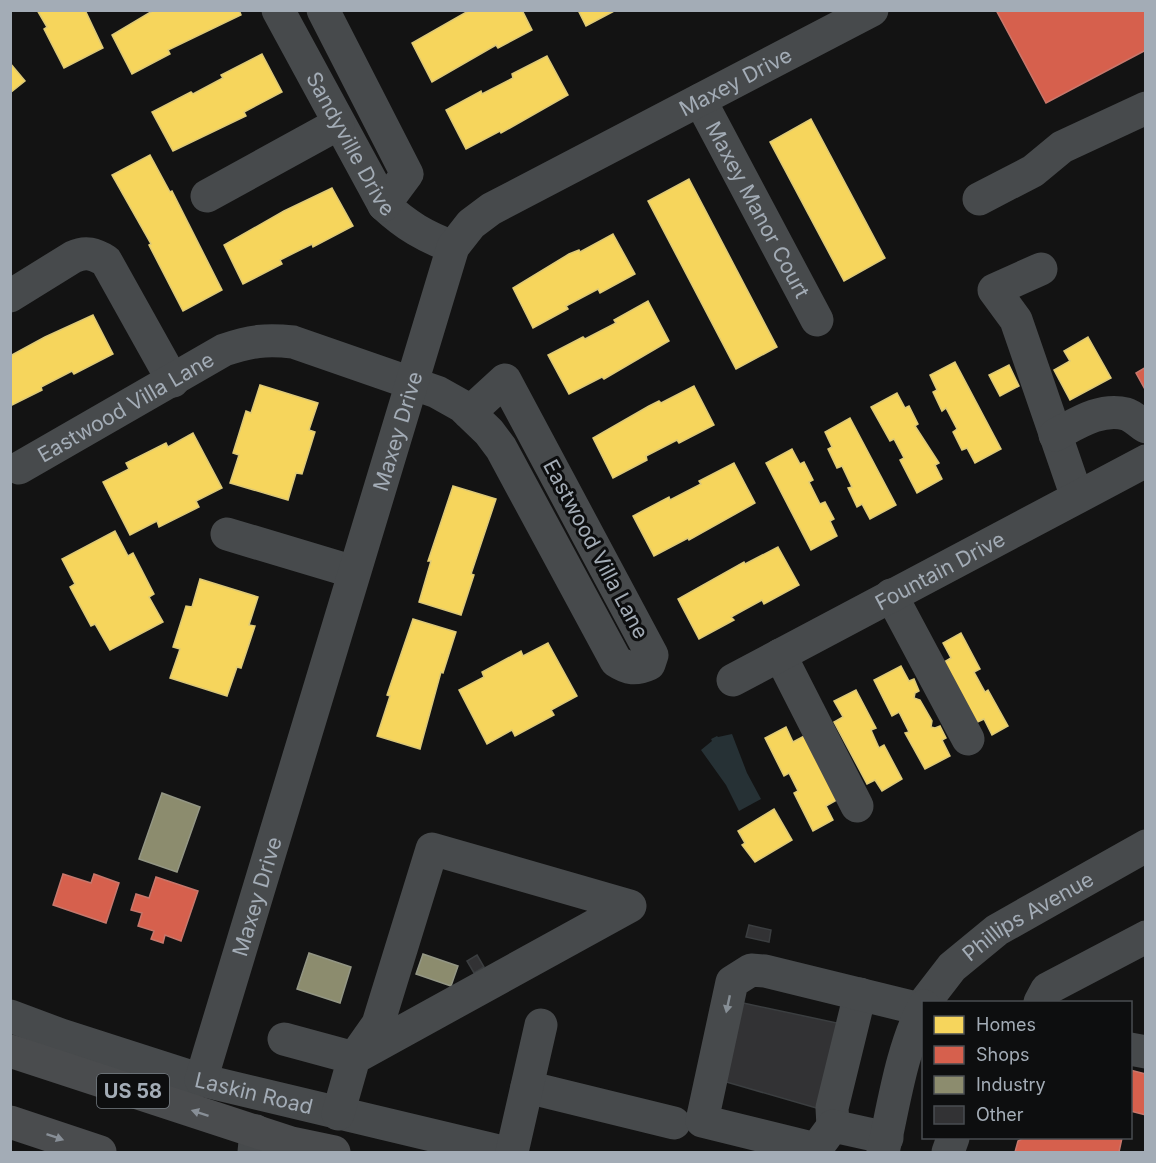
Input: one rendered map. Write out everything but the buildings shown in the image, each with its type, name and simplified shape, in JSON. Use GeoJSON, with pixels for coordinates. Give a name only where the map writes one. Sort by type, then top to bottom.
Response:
{"type":"FeatureCollection","features":[{"type":"Feature","properties":{"kind":"main road","name":"Laskin Road"},"geometry":{"type":"LineString","coordinates":[[10,1052],[255,1142],[334,1152]]}},
{"type":"Feature","properties":{"kind":"main road"},"geometry":{"type":"LineString","coordinates":[[10,1122],[100,1152]]}},
{"type":"Feature","properties":{"kind":"street"},"geometry":{"type":"LineString","coordinates":[[323,10],[407,174],[384,205]]}},
{"type":"Feature","properties":{"kind":"street","name":"Maxey Drive"},"geometry":{"type":"LineString","coordinates":[[201,1080],[453,247],[471,224],[491,208],[872,10]]}},
{"type":"Feature","properties":{"kind":"street","name":"Sandyville Drive"},"geometry":{"type":"LineString","coordinates":[[292,15],[338,124],[384,205],[427,238],[453,247]]}},
{"type":"Feature","properties":{"kind":"street","name":"Maxey Manor Court"},"geometry":{"type":"LineString","coordinates":[[700,100],[817,320]]}},
{"type":"Feature","properties":{"kind":"street"},"geometry":{"type":"LineString","coordinates":[[978,199],[1033,171],[1062,147],[1146,108]]}},
{"type":"Feature","properties":{"kind":"street"},"geometry":{"type":"LineString","coordinates":[[207,196],[338,124]]}},
{"type":"Feature","properties":{"kind":"street"},"geometry":{"type":"LineString","coordinates":[[10,296],[74,256],[81,253],[96,254],[106,261],[172,381]]}},
{"type":"Feature","properties":{"kind":"street"},"geometry":{"type":"LineString","coordinates":[[1041,269],[994,290],[1016,320],[1077,497]]}},
{"type":"Feature","properties":{"kind":"street","name":"Eastwood Villa Lane"},"geometry":{"type":"LineString","coordinates":[[19,468],[224,350],[243,343],[268,340],[293,342],[437,392],[462,406],[469,413],[489,432],[501,448],[616,662],[626,668],[638,669],[649,664],[652,655],[505,380],[469,413]]}},
{"type":"Feature","properties":{"kind":"street"},"geometry":{"type":"LineString","coordinates":[[1055,435],[1089,418],[1111,412],[1128,415],[1146,427]]}},
{"type":"Feature","properties":{"kind":"street","name":"Fountain Drive"},"geometry":{"type":"LineString","coordinates":[[733,680],[1146,460]]}},
{"type":"Feature","properties":{"kind":"street"},"geometry":{"type":"LineString","coordinates":[[227,534],[354,572]]}},
{"type":"Feature","properties":{"kind":"street"},"geometry":{"type":"LineString","coordinates":[[891,595],[968,740]]}},
{"type":"Feature","properties":{"kind":"street"},"geometry":{"type":"LineString","coordinates":[[780,655],[857,806]]}},
{"type":"Feature","properties":{"kind":"street","name":"Phillips Avenue"},"geometry":{"type":"LineString","coordinates":[[928,1001],[952,967],[997,930],[1146,846]]}},
{"type":"Feature","properties":{"kind":"street"},"geometry":{"type":"LineString","coordinates":[[284,1039],[354,1058],[630,906],[432,849],[378,1024],[354,1058],[338,1114]]}},
{"type":"Feature","properties":{"kind":"street"},"geometry":{"type":"LineString","coordinates":[[1041,1001],[1047,989],[1146,937]]}},
{"type":"Feature","properties":{"kind":"street"},"geometry":{"type":"LineString","coordinates":[[688,1122],[732,982],[751,970],[765,971],[922,1007]]}},
{"type":"Feature","properties":{"kind":"street"},"geometry":{"type":"LineString","coordinates":[[527,1087],[816,1149],[833,1126],[832,1108],[860,994]]}},
{"type":"Feature","properties":{"kind":"street","name":"Phillips Avenue"},"geometry":{"type":"LineString","coordinates":[[885,1145],[907,1052],[922,1011]]}},
{"type":"Feature","properties":{"kind":"street","name":"Laskin Road"},"geometry":{"type":"LineString","coordinates":[[10,1016],[61,1035],[201,1080],[503,1152]]}},
{"type":"Feature","properties":{"kind":"street"},"geometry":{"type":"LineString","coordinates":[[512,1152],[541,1024]]}},
{"type":"Feature","properties":{"kind":"street"},"geometry":{"type":"LineString","coordinates":[[833,1126],[885,1145]]}},
{"type":"Feature","properties":{"kind":"shaded area"},"geometry":{"type":"Polygon","coordinates":[[[732,734],[747,773],[761,799],[739,811],[726,785],[701,750],[712,741],[711,739],[732,734]]]}}]}
